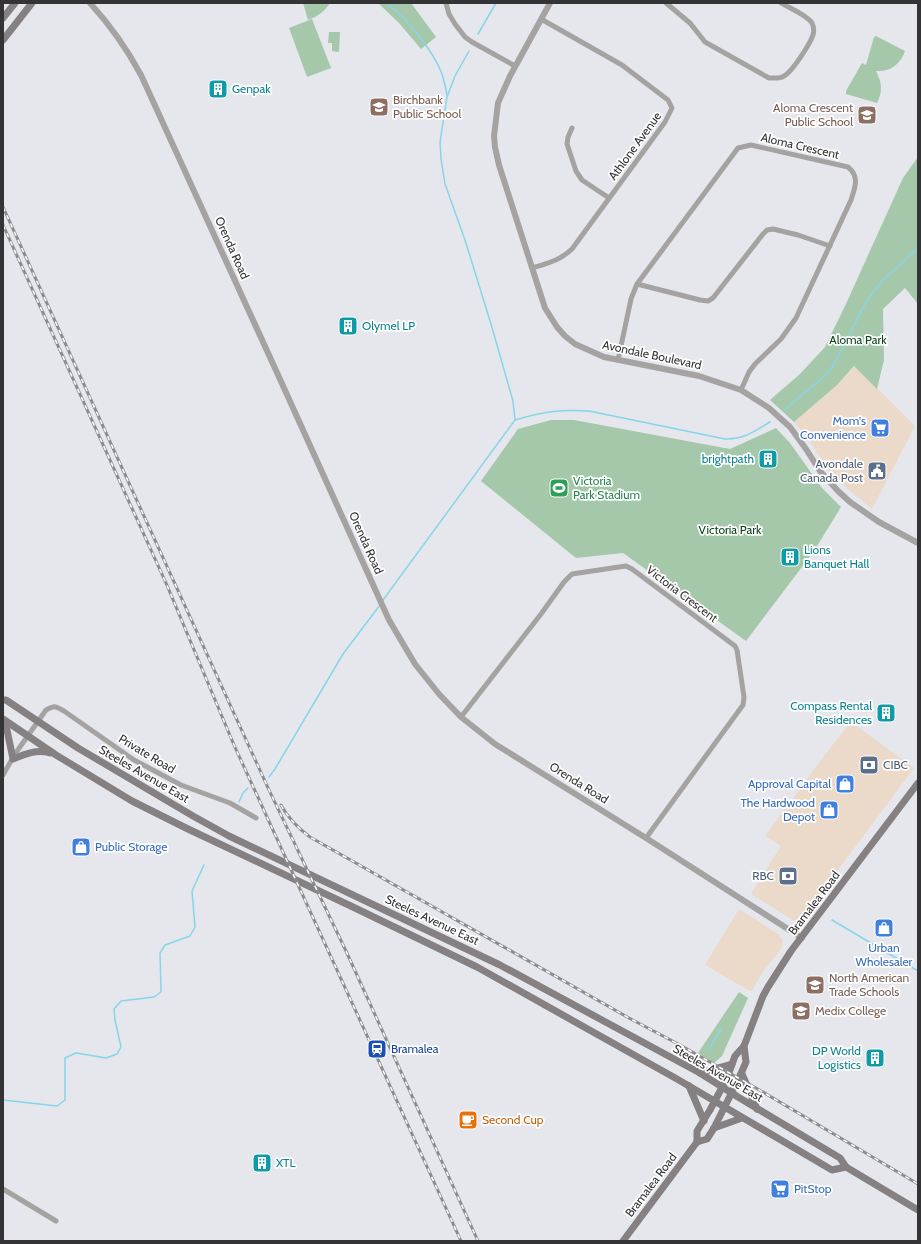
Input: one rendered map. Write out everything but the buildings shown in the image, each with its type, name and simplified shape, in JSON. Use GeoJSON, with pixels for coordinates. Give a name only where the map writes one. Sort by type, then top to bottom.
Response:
{"type":"FeatureCollection","features":[{"type":"Feature","properties":{"kind":"main road"},"geometry":{"type":"LineString","coordinates":[[3,18],[15,3]]}},
{"type":"Feature","properties":{"kind":"main road"},"geometry":{"type":"LineString","coordinates":[[3,40],[33,4]]}},
{"type":"Feature","properties":{"kind":"main road","name":"Steeles Avenue East"},"geometry":{"type":"LineString","coordinates":[[3,700],[6,700],[78,748],[192,816],[249,846],[482,956],[700,1073],[732,1094],[840,1158],[846,1167],[918,1210]]}},
{"type":"Feature","properties":{"kind":"main road"},"geometry":{"type":"LineString","coordinates":[[3,720],[7,730],[13,759],[30,752],[44,751],[56,755]]}},
{"type":"Feature","properties":{"kind":"main road","name":"Steeles Avenue East"},"geometry":{"type":"LineString","coordinates":[[3,720],[56,755],[132,801],[477,967],[689,1086],[724,1108],[832,1170],[846,1167]]}},
{"type":"Feature","properties":{"kind":"main road","name":"Bramalea Road"},"geometry":{"type":"LineString","coordinates":[[697,1142],[697,1131],[715,1102],[735,1056],[744,1046],[763,996],[783,964],[918,783]]}},
{"type":"Feature","properties":{"kind":"main road"},"geometry":{"type":"LineString","coordinates":[[477,967],[482,956]]}},
{"type":"Feature","properties":{"kind":"main road","name":"Bramalea Road"},"geometry":{"type":"LineString","coordinates":[[623,1241],[697,1142],[706,1139],[714,1128],[742,1074],[746,1062],[744,1046]]}},
{"type":"Feature","properties":{"kind":"main road"},"geometry":{"type":"LineString","coordinates":[[700,1073],[732,1064]]}},
{"type":"Feature","properties":{"kind":"main road"},"geometry":{"type":"LineString","coordinates":[[742,1074],[757,1109]]}},
{"type":"Feature","properties":{"kind":"main road"},"geometry":{"type":"LineString","coordinates":[[689,1086],[704,1121]]}},
{"type":"Feature","properties":{"kind":"main road"},"geometry":{"type":"LineString","coordinates":[[714,1128],[742,1118]]}},
{"type":"Feature","properties":{"kind":"street","name":"Orenda Road"},"geometry":{"type":"LineString","coordinates":[[90,3],[112,29],[141,75],[377,594],[397,635],[415,664],[439,694],[461,717],[495,744],[646,838],[802,938]]}},
{"type":"Feature","properties":{"kind":"street"},"geometry":{"type":"LineString","coordinates":[[446,3],[449,14],[465,37],[515,66]]}},
{"type":"Feature","properties":{"kind":"street","name":"Avondale Boulevard"},"geometry":{"type":"LineString","coordinates":[[550,3],[515,66],[498,103],[494,126],[495,147],[505,184],[545,308],[557,327],[575,344],[604,358],[699,376],[741,390],[769,408],[790,427],[810,454],[820,471],[850,502],[880,522],[918,543]]}},
{"type":"Feature","properties":{"kind":"street"},"geometry":{"type":"LineString","coordinates":[[666,3],[690,22],[706,42],[769,78],[775,79],[782,78],[790,72],[814,34],[814,28],[811,22],[799,13],[780,3]]}},
{"type":"Feature","properties":{"kind":"street","name":"Athlone Avenue"},"geometry":{"type":"LineString","coordinates":[[532,268],[557,260],[572,249],[665,122],[672,108],[668,100],[622,64],[541,20]]}},
{"type":"Feature","properties":{"kind":"street"},"geometry":{"type":"LineString","coordinates":[[572,128],[567,144],[576,171],[582,180],[610,198]]}},
{"type":"Feature","properties":{"kind":"street","name":"Aloma Crescent"},"geometry":{"type":"LineString","coordinates":[[618,360],[631,299],[637,284],[738,148],[751,145],[848,167],[852,170],[856,180],[851,200],[796,318],[781,339],[755,364],[749,372],[741,390]]}},
{"type":"Feature","properties":{"kind":"street"},"geometry":{"type":"LineString","coordinates":[[637,284],[708,301],[713,298],[767,230],[773,228],[830,246]]}},
{"type":"Feature","properties":{"kind":"street","name":"Victoria Crescent"},"geometry":{"type":"LineString","coordinates":[[461,717],[564,582],[572,574],[619,566],[626,566],[632,569],[735,646],[737,650],[744,698],[743,705],[646,838]]}},
{"type":"Feature","properties":{"kind":"street","name":"Private Road"},"geometry":{"type":"LineString","coordinates":[[38,722],[46,710],[56,706],[134,760],[180,785],[230,803],[256,818]]}},
{"type":"Feature","properties":{"kind":"street"},"geometry":{"type":"LineString","coordinates":[[3,775],[38,722]]}},
{"type":"Feature","properties":{"kind":"street"},"geometry":{"type":"LineString","coordinates":[[3,1189],[56,1220]]}},
{"type":"Feature","properties":{"kind":"shaded area"},"geometry":{"type":"Polygon","coordinates":[[[855,366],[915,426],[872,509],[837,480],[806,436],[794,422],[837,385],[855,366]]]}},
{"type":"Feature","properties":{"kind":"shaded area"},"geometry":{"type":"Polygon","coordinates":[[[851,722],[914,768],[800,921],[793,920],[751,894],[781,846],[765,836],[851,722]]]}},
{"type":"Feature","properties":{"kind":"shaded area"},"geometry":{"type":"Polygon","coordinates":[[[739,909],[778,934],[783,941],[781,949],[762,973],[752,991],[705,965],[739,909]]]}},
{"type":"Feature","properties":{"kind":"green space"},"geometry":{"type":"Polygon","coordinates":[[[303,3],[330,3],[315,17],[308,20],[303,3]]]}},
{"type":"Feature","properties":{"kind":"green space"},"geometry":{"type":"Polygon","coordinates":[[[378,3],[411,3],[436,37],[421,49],[399,23],[378,3]]]}},
{"type":"Feature","properties":{"kind":"green space"},"geometry":{"type":"Polygon","coordinates":[[[312,19],[331,68],[307,77],[289,28],[312,19]]]}},
{"type":"Feature","properties":{"kind":"green space"},"geometry":{"type":"Polygon","coordinates":[[[329,32],[340,32],[339,52],[332,51],[332,43],[328,43],[329,32]]]}},
{"type":"Feature","properties":{"kind":"green space"},"geometry":{"type":"Polygon","coordinates":[[[876,36],[905,51],[894,67],[876,71],[880,79],[881,87],[877,103],[846,94],[846,91],[862,63],[866,65],[874,37],[876,36]]]}},
{"type":"Feature","properties":{"kind":"green space","name":"Aloma Park"},"geometry":{"type":"Polygon","coordinates":[[[918,157],[918,304],[905,288],[883,309],[884,360],[877,389],[854,366],[837,385],[794,422],[770,400],[800,374],[825,347],[903,178],[918,157]]]}},
{"type":"Feature","properties":{"kind":"green space","name":"Victoria Park"},"geometry":{"type":"Polygon","coordinates":[[[551,420],[574,420],[730,449],[776,428],[790,443],[822,488],[841,507],[814,551],[746,641],[623,553],[576,558],[481,481],[518,429],[551,420]]]}},
{"type":"Feature","properties":{"kind":"green space"},"geometry":{"type":"Polygon","coordinates":[[[739,992],[748,998],[722,1056],[714,1063],[698,1053],[739,992]]]}},
{"type":"Feature","properties":{"kind":"waterway"},"geometry":{"type":"LineString","coordinates":[[387,3],[403,17],[426,45],[442,74],[447,95]]}},
{"type":"Feature","properties":{"kind":"waterway"},"geometry":{"type":"LineString","coordinates":[[478,34],[496,3]]}},
{"type":"Feature","properties":{"kind":"waterway"},"geometry":{"type":"LineString","coordinates":[[469,51],[455,76],[447,97],[440,142],[441,159],[445,184],[465,240],[513,401],[515,420]]}},
{"type":"Feature","properties":{"kind":"waterway"},"geometry":{"type":"LineString","coordinates":[[784,410],[821,379],[833,366],[866,302],[882,281],[918,248]]}},
{"type":"Feature","properties":{"kind":"waterway"},"geometry":{"type":"LineString","coordinates":[[383,600],[515,420],[551,412],[569,410],[589,411],[725,439],[738,438],[754,432],[770,422]]}},
{"type":"Feature","properties":{"kind":"waterway"},"geometry":{"type":"LineString","coordinates":[[269,777],[343,654],[380,605]]}},
{"type":"Feature","properties":{"kind":"waterway"},"geometry":{"type":"LineString","coordinates":[[239,802],[243,793],[248,788]]}},
{"type":"Feature","properties":{"kind":"waterway"},"geometry":{"type":"LineString","coordinates":[[3,1100],[57,1106],[65,1100],[65,1058],[76,1053],[106,1058],[117,1054],[121,1047],[114,1009],[121,1001],[154,997],[161,992],[160,953],[165,945],[190,936],[195,927],[192,891],[204,865]]}},
{"type":"Feature","properties":{"kind":"waterway"},"geometry":{"type":"LineString","coordinates":[[832,920],[918,971]]}},
{"type":"Feature","properties":{"kind":"waterway"},"geometry":{"type":"LineString","coordinates":[[709,1049],[721,1029]]}},
{"type":"Feature","properties":{"kind":"railway"},"geometry":{"type":"LineString","coordinates":[[3,207],[269,790],[346,951],[478,1241]]}},
{"type":"Feature","properties":{"kind":"railway"},"geometry":{"type":"LineString","coordinates":[[3,225],[166,583],[234,745],[461,1241]]}},
{"type":"Feature","properties":{"kind":"railway"},"geometry":{"type":"LineString","coordinates":[[281,805],[301,830],[310,837],[629,1018],[756,1088],[918,1184]]}},
{"type":"Feature","properties":{"kind":"place","name":"Genpak"},"geometry":{"type":"Point","coordinates":[218,89]}},
{"type":"Feature","properties":{"kind":"place","name":"Birchbank Public School"},"geometry":{"type":"Point","coordinates":[379,107]}},
{"type":"Feature","properties":{"kind":"place","name":"Aloma Crescent Public School"},"geometry":{"type":"Point","coordinates":[867,115]}},
{"type":"Feature","properties":{"kind":"place","name":"Olymel LP"},"geometry":{"type":"Point","coordinates":[348,326]}},
{"type":"Feature","properties":{"kind":"place","name":"Mom's Convenience"},"geometry":{"type":"Point","coordinates":[880,428]}},
{"type":"Feature","properties":{"kind":"place","name":"brightpath"},"geometry":{"type":"Point","coordinates":[768,459]}},
{"type":"Feature","properties":{"kind":"place","name":"Avondale Canada Post"},"geometry":{"type":"Point","coordinates":[877,471]}},
{"type":"Feature","properties":{"kind":"place","name":"Victoria Park Stadium"},"geometry":{"type":"Point","coordinates":[559,488]}},
{"type":"Feature","properties":{"kind":"place","name":"Lions Banquet Hall"},"geometry":{"type":"Point","coordinates":[790,557]}},
{"type":"Feature","properties":{"kind":"place","name":"Compass Rental Residences"},"geometry":{"type":"Point","coordinates":[886,713]}},
{"type":"Feature","properties":{"kind":"place","name":"CIBC"},"geometry":{"type":"Point","coordinates":[869,765]}},
{"type":"Feature","properties":{"kind":"place","name":"Approval Capital"},"geometry":{"type":"Point","coordinates":[845,784]}},
{"type":"Feature","properties":{"kind":"place","name":"The Hardwood Depot"},"geometry":{"type":"Point","coordinates":[829,810]}},
{"type":"Feature","properties":{"kind":"place","name":"Public Storage"},"geometry":{"type":"Point","coordinates":[81,847]}},
{"type":"Feature","properties":{"kind":"place","name":"RBC"},"geometry":{"type":"Point","coordinates":[788,876]}},
{"type":"Feature","properties":{"kind":"place","name":"Urban Wholesaler"},"geometry":{"type":"Point","coordinates":[884,928]}},
{"type":"Feature","properties":{"kind":"place","name":"North American Trade Schools"},"geometry":{"type":"Point","coordinates":[815,985]}},
{"type":"Feature","properties":{"kind":"place","name":"Medix College"},"geometry":{"type":"Point","coordinates":[801,1011]}},
{"type":"Feature","properties":{"kind":"place","name":"Bramalea"},"geometry":{"type":"Point","coordinates":[377,1049]}},
{"type":"Feature","properties":{"kind":"place","name":"DP World Logistics"},"geometry":{"type":"Point","coordinates":[875,1058]}},
{"type":"Feature","properties":{"kind":"place","name":"Second Cup"},"geometry":{"type":"Point","coordinates":[468,1120]}},
{"type":"Feature","properties":{"kind":"place","name":"XTL"},"geometry":{"type":"Point","coordinates":[262,1163]}},
{"type":"Feature","properties":{"kind":"place","name":"PitStop"},"geometry":{"type":"Point","coordinates":[780,1189]}}]}
